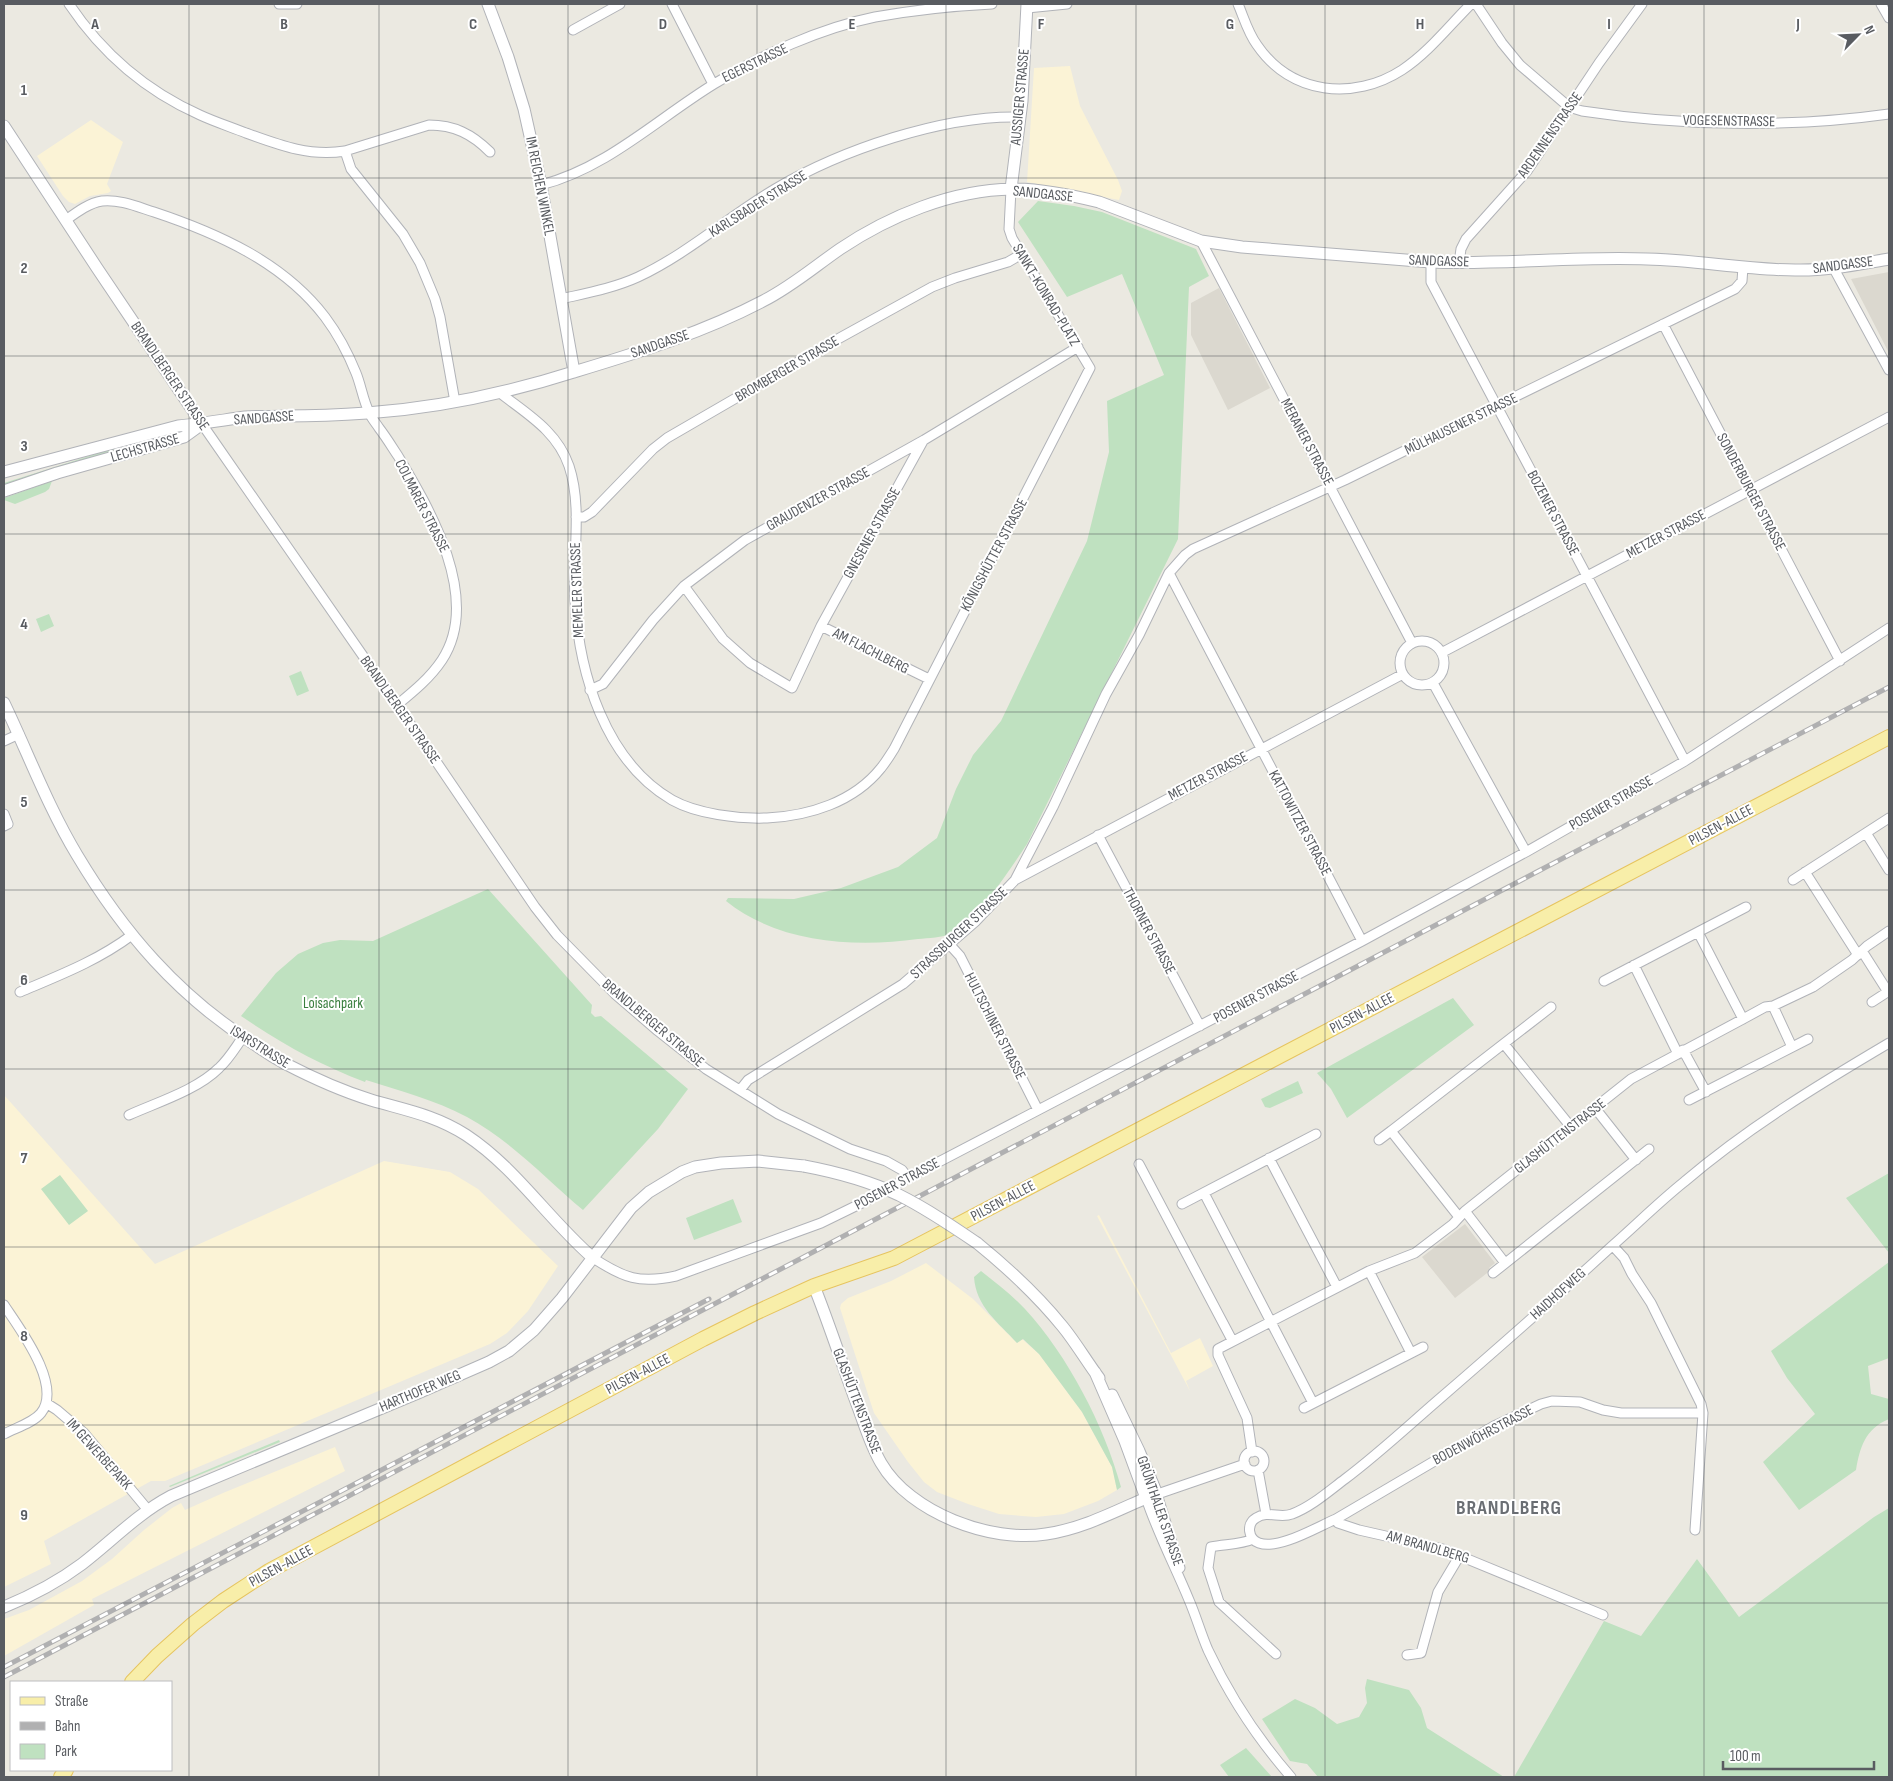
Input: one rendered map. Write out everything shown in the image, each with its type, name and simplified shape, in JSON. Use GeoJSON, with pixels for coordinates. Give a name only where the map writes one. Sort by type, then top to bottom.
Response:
{"type":"FeatureCollection","features":[{"type":"Feature","properties":{"kind":"main road","name":"PILSEN-ALLEE"},"geometry":{"type":"LineString","coordinates":[[133,1681],[193,1624],[223,1601],[269,1571],[702,1339],[814,1286],[894,1258],[1889,737]]}},
{"type":"Feature","properties":{"kind":"street"},"geometry":{"type":"LineString","coordinates":[[69,4],[96,41],[121,65],[172,101],[200,115],[290,149],[326,153],[345,151],[429,125],[441,125],[464,131],[478,140],[490,152]]}},
{"type":"Feature","properties":{"kind":"street"},"geometry":{"type":"LineString","coordinates":[[279,4],[297,4]]}},
{"type":"Feature","properties":{"kind":"street","name":"IM REICHEN WINKEL"},"geometry":{"type":"LineString","coordinates":[[488,4],[520,90],[541,185],[574,372]]}},
{"type":"Feature","properties":{"kind":"street"},"geometry":{"type":"LineString","coordinates":[[573,30],[620,4]]}},
{"type":"Feature","properties":{"kind":"street"},"geometry":{"type":"LineString","coordinates":[[672,4],[713,84]]}},
{"type":"Feature","properties":{"kind":"street","name":"EGERSTRASSE"},"geometry":{"type":"LineString","coordinates":[[541,185],[560,180],[601,160],[713,84],[760,59],[820,33],[848,24],[902,12],[992,4]]}},
{"type":"Feature","properties":{"kind":"street"},"geometry":{"type":"LineString","coordinates":[[1027,6],[1067,4]]}},
{"type":"Feature","properties":{"kind":"street"},"geometry":{"type":"LineString","coordinates":[[1238,4],[1249,32],[1257,46],[1273,64],[1306,84],[1337,89],[1371,85],[1402,69],[1416,60],[1471,4]]}},
{"type":"Feature","properties":{"kind":"street"},"geometry":{"type":"LineString","coordinates":[[1476,4],[1502,43],[1520,65],[1569,107]]}},
{"type":"Feature","properties":{"kind":"street","name":"ARDENNENSTRASSE"},"geometry":{"type":"LineString","coordinates":[[1459,263],[1466,239],[1527,171],[1569,107],[1642,4]]}},
{"type":"Feature","properties":{"kind":"street"},"geometry":{"type":"LineString","coordinates":[[1881,4],[1889,18]]}},
{"type":"Feature","properties":{"kind":"street","name":"AUSSIGER STRASSE"},"geometry":{"type":"LineString","coordinates":[[1011,189],[1020,117],[1027,6]]}},
{"type":"Feature","properties":{"kind":"street","name":"VOGESENSTRASSE"},"geometry":{"type":"LineString","coordinates":[[1569,107],[1582,112],[1690,121],[1788,122],[1842,120],[1889,114]]}},
{"type":"Feature","properties":{"kind":"street","name":"KARLSBADER STRASSE"},"geometry":{"type":"LineString","coordinates":[[561,299],[605,288],[643,274],[689,248],[774,190],[830,161],[897,137],[929,129],[999,116],[1020,117]]}},
{"type":"Feature","properties":{"kind":"street","name":"BRANDLBERGER STRASSE"},"geometry":{"type":"LineString","coordinates":[[4,126],[202,424],[535,907],[557,935],[615,994],[706,1069],[778,1114],[850,1149],[886,1161],[902,1170],[908,1178]]}},
{"type":"Feature","properties":{"kind":"street"},"geometry":{"type":"LineString","coordinates":[[345,151],[351,169],[402,234],[423,270],[440,317],[455,402]]}},
{"type":"Feature","properties":{"kind":"street","name":"SANDGASSE"},"geometry":{"type":"LineString","coordinates":[[202,424],[246,417],[369,413],[455,402],[500,393],[574,372],[690,334],[761,302],[790,285],[862,235],[910,212],[952,198],[1011,189],[1038,190],[1099,202],[1200,241],[1242,247],[1431,262],[1459,263],[1649,258],[1795,270],[1889,259]]}},
{"type":"Feature","properties":{"kind":"street","name":"SANKT-KONRAD-PLATZ"},"geometry":{"type":"LineString","coordinates":[[1011,189],[1009,229],[1012,238],[1020,255],[1090,368]]}},
{"type":"Feature","properties":{"kind":"street","name":"COLMARER STRASSE"},"geometry":{"type":"LineString","coordinates":[[66,220],[91,204],[100,201],[116,202],[164,216],[220,238],[254,255],[291,282],[325,317],[356,373],[369,413],[396,453],[427,509],[450,561],[455,587],[455,623],[449,646],[443,658],[420,686],[397,705]]}},
{"type":"Feature","properties":{"kind":"street","name":"MERANER STRASSE"},"geometry":{"type":"LineString","coordinates":[[1200,241],[1412,643]]}},
{"type":"Feature","properties":{"kind":"street","name":"BROMBERGER STRASSE"},"geometry":{"type":"LineString","coordinates":[[576,517],[584,517],[592,512],[653,449],[667,438],[932,287],[1008,262],[1020,255]]}},
{"type":"Feature","properties":{"kind":"street","name":"BOZENER STRASSE"},"geometry":{"type":"LineString","coordinates":[[1431,262],[1431,282],[1685,761]]}},
{"type":"Feature","properties":{"kind":"street","name":"MÜLHAUSENER STRASSE"},"geometry":{"type":"LineString","coordinates":[[1169,572],[1193,549],[1330,487],[1735,289],[1742,281],[1743,267]]}},
{"type":"Feature","properties":{"kind":"street"},"geometry":{"type":"LineString","coordinates":[[1833,267],[1889,370]]}},
{"type":"Feature","properties":{"kind":"street","name":"SONDERBURGER STRASSE"},"geometry":{"type":"LineString","coordinates":[[1663,324],[1840,661]]}},
{"type":"Feature","properties":{"kind":"street","name":"GRAUDENZER STRASSE"},"geometry":{"type":"LineString","coordinates":[[590,690],[603,684],[653,620],[684,586],[745,540],[924,440],[1078,347]]}},
{"type":"Feature","properties":{"kind":"street","name":"KÖNIGSHÜTTER STRASSE"},"geometry":{"type":"LineString","coordinates":[[897,742],[1090,368]]}},
{"type":"Feature","properties":{"kind":"street","name":"MEMELER STRASSE"},"geometry":{"type":"LineString","coordinates":[[500,393],[541,423],[554,437],[562,450],[572,480],[576,517],[574,588],[576,629],[590,690],[603,721],[618,746],[632,766],[652,786],[672,800],[690,808],[727,816],[753,819],[800,814],[845,798],[862,786],[881,768],[897,742]]}},
{"type":"Feature","properties":{"kind":"street","name":"METZER STRASSE"},"geometry":{"type":"LineString","coordinates":[[1443,652],[1889,417]]}},
{"type":"Feature","properties":{"kind":"street","name":"LECHSTRASSE"},"geometry":{"type":"LineString","coordinates":[[4,472],[178,426],[202,424]]}},
{"type":"Feature","properties":{"kind":"street","name":"LECHSTRASSE"},"geometry":{"type":"LineString","coordinates":[[4,491],[57,473],[184,437],[202,424]]}},
{"type":"Feature","properties":{"kind":"street","name":"GNESENER STRASSE"},"geometry":{"type":"LineString","coordinates":[[821,626],[924,440]]}},
{"type":"Feature","properties":{"kind":"street","name":"KATTOWITZER STRASSE"},"geometry":{"type":"LineString","coordinates":[[1169,572],[1362,941]]}},
{"type":"Feature","properties":{"kind":"street","name":"STRASSBURGER STRASSE"},"geometry":{"type":"LineString","coordinates":[[740,1090],[748,1080],[903,984],[950,945],[992,906],[1015,880],[1053,807],[1106,694],[1139,635],[1169,572]]}},
{"type":"Feature","properties":{"kind":"street","name":"AM FLACHLBERG"},"geometry":{"type":"LineString","coordinates":[[684,586],[723,639],[750,663],[792,688],[821,626],[929,679]]}},
{"type":"Feature","properties":{"kind":"street","name":"POSENER STRASSE"},"geometry":{"type":"LineString","coordinates":[[593,1258],[629,1278],[660,1279],[676,1276],[821,1223],[1362,941],[1526,852],[1685,761],[1889,628]]}},
{"type":"Feature","properties":{"kind":"street"},"geometry":{"type":"LineString","coordinates":[[1426,641],[1432,643],[1443,652],[1444,666],[1442,673],[1432,683],[1419,685],[1413,683],[1403,674],[1400,667],[1402,653],[1412,643],[1426,641]]}},
{"type":"Feature","properties":{"kind":"street","name":"METZER STRASSE"},"geometry":{"type":"LineString","coordinates":[[1015,880],[1403,674]]}},
{"type":"Feature","properties":{"kind":"street"},"geometry":{"type":"LineString","coordinates":[[1432,683],[1526,852]]}},
{"type":"Feature","properties":{"kind":"street","name":"ISARSTRASSE"},"geometry":{"type":"LineString","coordinates":[[4,703],[43,788],[77,854],[132,935],[178,986],[242,1037],[284,1063],[324,1082],[370,1100],[426,1115],[464,1134],[492,1153],[576,1243],[593,1258]]}},
{"type":"Feature","properties":{"kind":"street"},"geometry":{"type":"LineString","coordinates":[[4,741],[19,734]]}},
{"type":"Feature","properties":{"kind":"street"},"geometry":{"type":"LineString","coordinates":[[4,814],[8,824],[4,826]]}},
{"type":"Feature","properties":{"kind":"street"},"geometry":{"type":"LineString","coordinates":[[1792,880],[1889,818]]}},
{"type":"Feature","properties":{"kind":"street"},"geometry":{"type":"LineString","coordinates":[[1866,833],[1889,870]]}},
{"type":"Feature","properties":{"kind":"street","name":"THORNER STRASSE"},"geometry":{"type":"LineString","coordinates":[[1098,835],[1200,1026]]}},
{"type":"Feature","properties":{"kind":"street"},"geometry":{"type":"LineString","coordinates":[[1805,872],[1860,953],[1889,991],[1872,1002]]}},
{"type":"Feature","properties":{"kind":"street"},"geometry":{"type":"LineString","coordinates":[[1604,981],[1746,907]]}},
{"type":"Feature","properties":{"kind":"street","name":"GLASHÜTTENSTRASSE"},"geometry":{"type":"LineString","coordinates":[[1252,1452],[1248,1418],[1218,1356],[1218,1348],[1368,1271],[1415,1253],[1631,1079],[1743,1019],[1814,986],[1889,931]]}},
{"type":"Feature","properties":{"kind":"street"},"geometry":{"type":"LineString","coordinates":[[1698,932],[1743,1019]]}},
{"type":"Feature","properties":{"kind":"street"},"geometry":{"type":"LineString","coordinates":[[20,992],[92,961],[132,935]]}},
{"type":"Feature","properties":{"kind":"street","name":"HULTSCHINER STRASSE"},"geometry":{"type":"LineString","coordinates":[[950,945],[960,956],[1038,1110]]}},
{"type":"Feature","properties":{"kind":"street"},"geometry":{"type":"LineString","coordinates":[[1634,966],[1681,1052],[1706,1092]]}},
{"type":"Feature","properties":{"kind":"street"},"geometry":{"type":"LineString","coordinates":[[1773,1006],[1792,1046]]}},
{"type":"Feature","properties":{"kind":"street"},"geometry":{"type":"LineString","coordinates":[[1379,1140],[1550,1007]]}},
{"type":"Feature","properties":{"kind":"street"},"geometry":{"type":"LineString","coordinates":[[129,1115],[198,1084],[209,1077],[227,1060],[242,1037]]}},
{"type":"Feature","properties":{"kind":"street"},"geometry":{"type":"LineString","coordinates":[[1689,1100],[1808,1039]]}},
{"type":"Feature","properties":{"kind":"street","name":"HAIDHOFWEG"},"geometry":{"type":"LineString","coordinates":[[1266,1514],[1284,1516],[1292,1514],[1316,1500],[1350,1475],[1486,1358],[1684,1181],[1730,1145],[1794,1100],[1889,1043]]}},
{"type":"Feature","properties":{"kind":"street"},"geometry":{"type":"LineString","coordinates":[[1504,1044],[1570,1127]]}},
{"type":"Feature","properties":{"kind":"street"},"geometry":{"type":"LineString","coordinates":[[1595,1108],[1636,1160]]}},
{"type":"Feature","properties":{"kind":"street"},"geometry":{"type":"LineString","coordinates":[[1391,1131],[1505,1263]]}},
{"type":"Feature","properties":{"kind":"street"},"geometry":{"type":"LineString","coordinates":[[1182,1204],[1316,1134]]}},
{"type":"Feature","properties":{"kind":"street"},"geometry":{"type":"LineString","coordinates":[[1493,1273],[1649,1149]]}},
{"type":"Feature","properties":{"kind":"street"},"geometry":{"type":"LineString","coordinates":[[1269,1158],[1337,1287]]}},
{"type":"Feature","properties":{"kind":"street","name":"HARTHOFER WEG"},"geometry":{"type":"LineString","coordinates":[[4,1607],[33,1594],[68,1574],[148,1510],[178,1492],[418,1393],[509,1351],[534,1330],[562,1298],[631,1208],[649,1192],[682,1172],[695,1167],[721,1162],[758,1161],[804,1166],[862,1180],[898,1195],[938,1216],[977,1243]]}},
{"type":"Feature","properties":{"kind":"street"},"geometry":{"type":"LineString","coordinates":[[1139,1164],[1232,1340]]}},
{"type":"Feature","properties":{"kind":"street"},"geometry":{"type":"LineString","coordinates":[[1204,1193],[1313,1403]]}},
{"type":"Feature","properties":{"kind":"street","name":"GRÜNTHALER STRASSE"},"geometry":{"type":"LineString","coordinates":[[977,1243],[1030,1289],[1064,1328],[1116,1403],[1142,1457],[1152,1496],[1208,1648],[1226,1686],[1245,1719],[1291,1777]]}},
{"type":"Feature","properties":{"kind":"street"},"geometry":{"type":"LineString","coordinates":[[1613,1246],[1624,1258],[1651,1303],[1701,1404],[1703,1413],[1695,1530]]}},
{"type":"Feature","properties":{"kind":"street"},"geometry":{"type":"LineString","coordinates":[[1368,1271],[1411,1353]]}},
{"type":"Feature","properties":{"kind":"street","name":"GLASHÜTTENSTRASSE"},"geometry":{"type":"LineString","coordinates":[[814,1286],[873,1447],[891,1478],[917,1502],[951,1519],[987,1531],[1023,1536],[1045,1535],[1072,1528],[1152,1496]]}},
{"type":"Feature","properties":{"kind":"street"},"geometry":{"type":"LineString","coordinates":[[4,1305],[42,1370],[46,1388],[46,1404],[39,1415],[4,1434]]}},
{"type":"Feature","properties":{"kind":"street"},"geometry":{"type":"LineString","coordinates":[[1304,1408],[1423,1347]]}},
{"type":"Feature","properties":{"kind":"street","name":"BODENWÖHRSTRASSE"},"geometry":{"type":"LineString","coordinates":[[1336,1519],[1494,1426],[1552,1400],[1580,1402],[1603,1410],[1620,1413],[1703,1413]]}},
{"type":"Feature","properties":{"kind":"street","name":"IM GEWERBEPARK"},"geometry":{"type":"LineString","coordinates":[[46,1404],[57,1410],[84,1433],[148,1510]]}},
{"type":"Feature","properties":{"kind":"street"},"geometry":{"type":"LineString","coordinates":[[1252,1452],[1261,1454],[1264,1460],[1258,1470],[1251,1471],[1245,1464],[1246,1455],[1252,1452]]}},
{"type":"Feature","properties":{"kind":"street"},"geometry":{"type":"LineString","coordinates":[[1152,1496],[1245,1464]]}},
{"type":"Feature","properties":{"kind":"street"},"geometry":{"type":"LineString","coordinates":[[1258,1470],[1266,1514],[1253,1520],[1250,1533],[1256,1542],[1267,1545],[1281,1543],[1336,1519]]}},
{"type":"Feature","properties":{"kind":"street","name":"AM BRANDLBERG"},"geometry":{"type":"LineString","coordinates":[[1336,1519],[1338,1523],[1359,1530],[1443,1549],[1460,1555],[1602,1614]]}},
{"type":"Feature","properties":{"kind":"street"},"geometry":{"type":"LineString","coordinates":[[1253,1539],[1243,1543],[1230,1543],[1211,1548],[1208,1568],[1220,1602],[1276,1654]]}},
{"type":"Feature","properties":{"kind":"street"},"geometry":{"type":"LineString","coordinates":[[1407,1655],[1421,1653],[1438,1592],[1460,1555]]}},
{"type":"Feature","properties":{"kind":"shaded area"},"geometry":{"type":"Polygon","coordinates":[[[1070,66],[1080,106],[1118,180],[1122,191],[1119,200],[1027,182],[1034,68],[1070,66]]]}},
{"type":"Feature","properties":{"kind":"shaded area"},"geometry":{"type":"Polygon","coordinates":[[[91,120],[123,142],[107,184],[111,191],[90,196],[75,204],[69,202],[63,196],[37,156],[91,120]]]}},
{"type":"Feature","properties":{"kind":"shaded area"},"geometry":{"type":"Polygon","coordinates":[[[1889,272],[1889,353],[1851,279],[1889,272]]]}},
{"type":"Feature","properties":{"kind":"shaded area"},"geometry":{"type":"Polygon","coordinates":[[[1219,288],[1270,388],[1228,410],[1191,335],[1191,303],[1219,288]]]}},
{"type":"Feature","properties":{"kind":"shaded area"},"geometry":{"type":"Polygon","coordinates":[[[4,1095],[155,1264],[384,1161],[450,1172],[478,1189],[558,1266],[528,1311],[507,1333],[490,1344],[165,1481],[151,1481],[44,1541],[51,1564],[4,1587],[4,1095]]]}},
{"type":"Feature","properties":{"kind":"shaded area"},"geometry":{"type":"Polygon","coordinates":[[[1099,1215],[1171,1353],[1200,1338],[1213,1366],[1186,1381],[1190,1391],[1097,1216],[1099,1215]]]}},
{"type":"Feature","properties":{"kind":"shaded area"},"geometry":{"type":"Polygon","coordinates":[[[1465,1224],[1495,1263],[1489,1268],[1491,1270],[1455,1298],[1422,1257],[1465,1224]]]}},
{"type":"Feature","properties":{"kind":"shaded area"},"geometry":{"type":"Polygon","coordinates":[[[926,1263],[973,1299],[1017,1343],[1022,1339],[1039,1354],[1082,1412],[1112,1467],[1117,1490],[1098,1501],[1064,1514],[1036,1517],[999,1514],[937,1492],[924,1482],[874,1413],[840,1308],[841,1304],[848,1298],[891,1281],[926,1263]]]}},
{"type":"Feature","properties":{"kind":"shaded area"},"geometry":{"type":"Polygon","coordinates":[[[335,1447],[345,1471],[92,1599],[94,1605],[4,1656],[4,1619],[29,1610],[82,1581],[112,1559],[172,1508],[181,1503],[185,1510],[335,1447]]]}},
{"type":"Feature","properties":{"kind":"green space"},"geometry":{"type":"Polygon","coordinates":[[[1038,201],[1102,212],[1196,249],[1209,276],[1189,287],[1178,539],[1027,844],[1012,867],[973,916],[948,935],[894,942],[868,943],[818,939],[793,934],[769,926],[747,915],[726,901],[728,898],[794,899],[841,888],[898,867],[937,838],[956,789],[973,755],[1001,721],[1087,541],[1109,452],[1107,401],[1164,375],[1122,274],[1067,297],[1018,222],[1038,201]]]}},
{"type":"Feature","properties":{"kind":"green space"},"geometry":{"type":"Polygon","coordinates":[[[121,446],[115,450],[4,485],[4,483],[121,446]]]}},
{"type":"Feature","properties":{"kind":"green space"},"geometry":{"type":"Polygon","coordinates":[[[52,481],[49,489],[45,492],[15,504],[4,500],[4,498],[52,481]]]}},
{"type":"Feature","properties":{"kind":"green space"},"geometry":{"type":"Polygon","coordinates":[[[49,614],[54,626],[41,632],[36,619],[49,614]]]}},
{"type":"Feature","properties":{"kind":"green space"},"geometry":{"type":"Polygon","coordinates":[[[301,671],[309,691],[297,696],[289,676],[301,671]]]}},
{"type":"Feature","properties":{"kind":"green space","name":"Loisachpark"},"geometry":{"type":"Polygon","coordinates":[[[488,889],[592,1005],[591,1013],[595,1017],[601,1016],[688,1089],[658,1129],[583,1210],[513,1148],[483,1126],[455,1111],[430,1101],[366,1080],[365,1082],[316,1061],[271,1036],[241,1016],[276,973],[298,954],[323,943],[340,940],[373,941],[488,889]]]}},
{"type":"Feature","properties":{"kind":"green space"},"geometry":{"type":"Polygon","coordinates":[[[1453,998],[1474,1025],[1347,1118],[1331,1089],[1317,1073],[1453,998]]]}},
{"type":"Feature","properties":{"kind":"green space"},"geometry":{"type":"Polygon","coordinates":[[[1298,1081],[1303,1093],[1270,1108],[1265,1107],[1261,1099],[1298,1081]]]}},
{"type":"Feature","properties":{"kind":"green space"},"geometry":{"type":"Polygon","coordinates":[[[1889,1173],[1889,1253],[1846,1198],[1889,1173]]]}},
{"type":"Feature","properties":{"kind":"green space"},"geometry":{"type":"Polygon","coordinates":[[[60,1175],[88,1211],[69,1225],[41,1189],[60,1175]]]}},
{"type":"Feature","properties":{"kind":"green space"},"geometry":{"type":"Polygon","coordinates":[[[733,1199],[742,1222],[694,1240],[686,1218],[733,1199]]]}},
{"type":"Feature","properties":{"kind":"green space"},"geometry":{"type":"Polygon","coordinates":[[[1889,1262],[1889,1358],[1868,1366],[1871,1394],[1889,1399],[1889,1419],[1869,1433],[1859,1454],[1856,1470],[1799,1510],[1763,1462],[1815,1414],[1787,1378],[1771,1351],[1889,1262]]]}},
{"type":"Feature","properties":{"kind":"green space"},"geometry":{"type":"Polygon","coordinates":[[[981,1271],[1025,1309],[1056,1348],[1070,1370],[1083,1392],[1105,1440],[1121,1487],[1117,1490],[1112,1467],[1082,1412],[1039,1354],[1023,1339],[1017,1343],[983,1306],[974,1277],[981,1271]]]}},
{"type":"Feature","properties":{"kind":"green space"},"geometry":{"type":"Polygon","coordinates":[[[279,1440],[280,1442],[169,1486],[279,1440]]]}},
{"type":"Feature","properties":{"kind":"green space"},"geometry":{"type":"Polygon","coordinates":[[[1889,1508],[1889,1777],[1514,1777],[1604,1621],[1641,1636],[1697,1559],[1739,1617],[1874,1517],[1889,1508]]]}},
{"type":"Feature","properties":{"kind":"green space"},"geometry":{"type":"Polygon","coordinates":[[[1367,1679],[1409,1690],[1421,1708],[1427,1728],[1504,1777],[1318,1777],[1307,1764],[1290,1761],[1262,1719],[1295,1699],[1315,1708],[1337,1724],[1359,1717],[1367,1703],[1365,1688],[1367,1679]]]}},
{"type":"Feature","properties":{"kind":"green space"},"geometry":{"type":"Polygon","coordinates":[[[1246,1748],[1272,1777],[1229,1777],[1220,1765],[1246,1748]]]}},
{"type":"Feature","properties":{"kind":"railway"},"geometry":{"type":"LineString","coordinates":[[4,1677],[1889,687]]}},
{"type":"Feature","properties":{"kind":"railway"},"geometry":{"type":"LineString","coordinates":[[4,1667],[709,1299]]}},
{"type":"Feature","properties":{"kind":"district","name":"BRANDLBERG"},"geometry":{"type":"Point","coordinates":[1509,1508]}}]}
